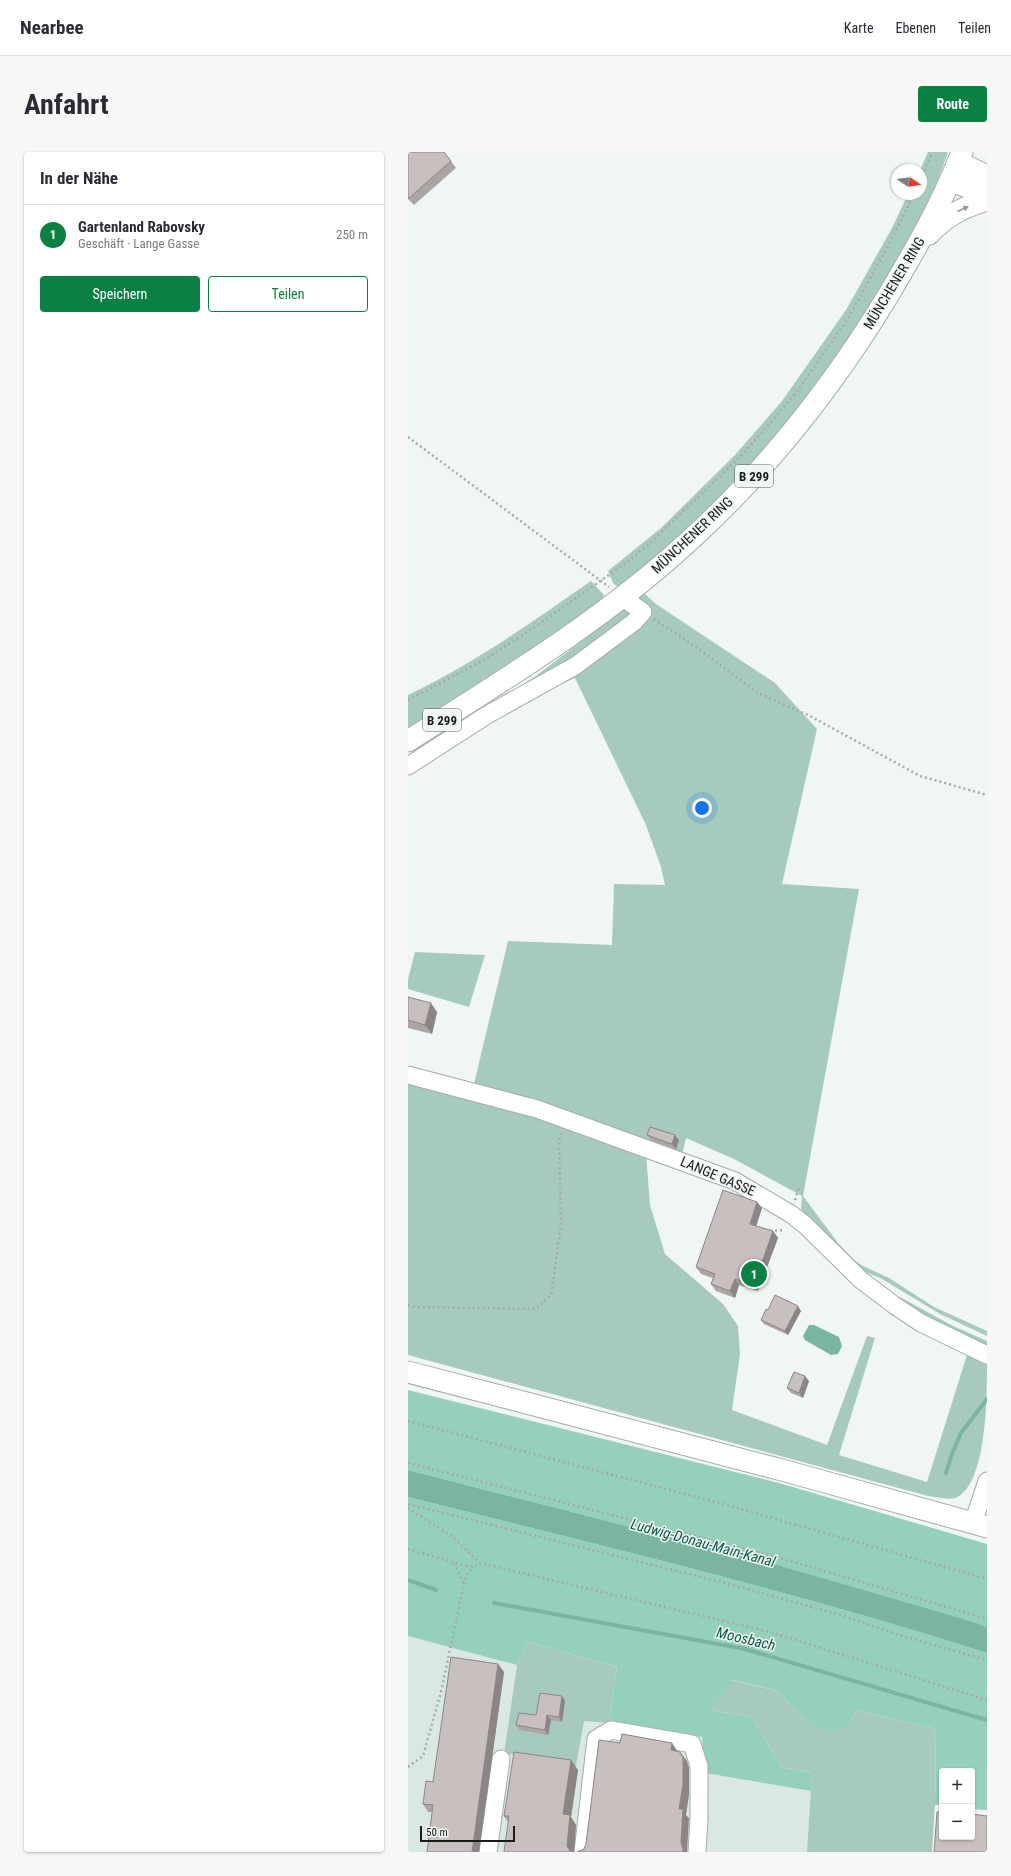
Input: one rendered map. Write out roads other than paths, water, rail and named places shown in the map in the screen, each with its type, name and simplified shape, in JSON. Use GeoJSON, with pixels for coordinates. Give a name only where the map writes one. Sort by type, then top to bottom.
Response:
{"type":"FeatureCollection","features":[{"type":"Feature","properties":{"kind":"main road"},"geometry":{"type":"LineString","coordinates":[[956,165],[987,176]]}},
{"type":"Feature","properties":{"kind":"main road"},"geometry":{"type":"LineString","coordinates":[[956,165],[987,195]]}},
{"type":"Feature","properties":{"kind":"main road","name":"MÜNCHENER RING"},"geometry":{"type":"LineString","coordinates":[[408,741],[558,644],[622,597],[687,543],[731,500],[782,445],[837,374],[875,318],[914,252],[956,165]]}},
{"type":"Feature","properties":{"kind":"main road"},"geometry":{"type":"LineString","coordinates":[[914,252],[928,234],[950,215],[966,207],[987,200]]}},
{"type":"Feature","properties":{"kind":"main road"},"geometry":{"type":"LineString","coordinates":[[408,1372],[782,1470],[980,1525]]}},
{"type":"Feature","properties":{"kind":"street"},"geometry":{"type":"LineString","coordinates":[[408,766],[487,715],[574,666],[634,622],[643,612],[622,597]]}},
{"type":"Feature","properties":{"kind":"street","name":"LANGE GASSE"},"geometry":{"type":"LineString","coordinates":[[408,1075],[507,1100],[564,1118],[712,1171],[749,1188],[778,1205],[805,1225],[860,1280],[877,1293],[921,1323],[987,1355]]}},
{"type":"Feature","properties":{"kind":"street"},"geometry":{"type":"LineString","coordinates":[[980,1525],[987,1481]]}},
{"type":"Feature","properties":{"kind":"street"},"geometry":{"type":"LineString","coordinates":[[583,1852],[596,1739],[611,1730],[692,1744],[698,1766],[699,1819],[696,1852]]}},
{"type":"Feature","properties":{"kind":"street"},"geometry":{"type":"LineString","coordinates":[[488,1852],[502,1758]]}},
{"type":"Feature","properties":{"kind":"waterway"},"geometry":{"type":"LineString","coordinates":[[946,1473],[961,1433],[987,1399]]}},
{"type":"Feature","properties":{"kind":"waterway","name":"Moosbach"},"geometry":{"type":"LineString","coordinates":[[408,1580],[436,1590]]}},
{"type":"Feature","properties":{"kind":"waterway","name":"Moosbach"},"geometry":{"type":"LineString","coordinates":[[494,1603],[745,1649],[987,1720]]}},
{"type":"Feature","properties":{"kind":"place","name":"Gartenland Rabovsky"},"geometry":{"type":"Point","coordinates":[754,1274]}},
{"type":"Feature","properties":{"kind":"water label","name":"Ludwig-Donau-Main-Kanal"},"geometry":{"type":"Point","coordinates":[703,1543]}}]}
